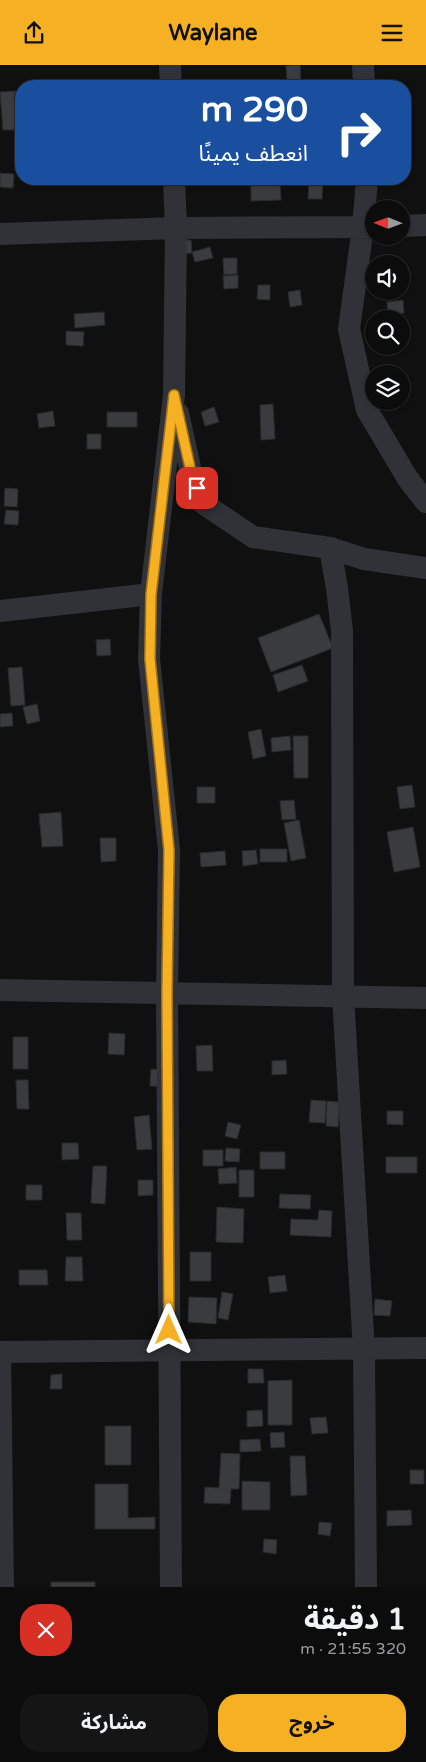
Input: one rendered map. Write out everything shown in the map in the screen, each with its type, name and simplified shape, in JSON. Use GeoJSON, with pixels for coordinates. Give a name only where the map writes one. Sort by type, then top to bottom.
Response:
{"type":"FeatureCollection","features":[{"type":"Feature","properties":{"kind":"street"},"geometry":{"type":"LineString","coordinates":[[170,65],[171,80]]}},
{"type":"Feature","properties":{"kind":"street"},"geometry":{"type":"LineString","coordinates":[[363,65],[364,80]]}},
{"type":"Feature","properties":{"kind":"street"},"geometry":{"type":"LineString","coordinates":[[171,1587],[167,993],[169,850],[150,659],[151,595],[174,395],[176,229],[174,185]]}},
{"type":"Feature","properties":{"kind":"street"},"geometry":{"type":"LineString","coordinates":[[367,185],[367,200]]}},
{"type":"Feature","properties":{"kind":"street"},"geometry":{"type":"LineString","coordinates":[[410,226],[426,225]]}},
{"type":"Feature","properties":{"kind":"street"},"geometry":{"type":"LineString","coordinates":[[0,234],[176,229],[365,227]]}},
{"type":"Feature","properties":{"kind":"street"},"geometry":{"type":"LineString","coordinates":[[365,243],[349,329],[367,410],[408,479],[426,502]]}},
{"type":"Feature","properties":{"kind":"street"},"geometry":{"type":"LineString","coordinates":[[174,395],[191,472],[204,503],[253,537],[330,548],[364,559],[426,568]]}},
{"type":"Feature","properties":{"kind":"street"},"geometry":{"type":"LineString","coordinates":[[330,548],[342,631],[343,996],[364,1350],[366,1587]]}},
{"type":"Feature","properties":{"kind":"street"},"geometry":{"type":"LineString","coordinates":[[0,611],[151,595]]}},
{"type":"Feature","properties":{"kind":"street"},"geometry":{"type":"LineString","coordinates":[[0,990],[426,998]]}},
{"type":"Feature","properties":{"kind":"street"},"geometry":{"type":"LineString","coordinates":[[3,1587],[0,1352],[426,1348]]}},
{"type":"Feature","properties":{"kind":"building"},"geometry":{"type":"Polygon","coordinates":[[[300,65],[301,80],[287,80],[286,66],[300,65]]]}},
{"type":"Feature","properties":{"kind":"building"},"geometry":{"type":"Polygon","coordinates":[[[15,91],[15,130],[3,130],[0,92],[15,91]]]}},
{"type":"Feature","properties":{"kind":"building"},"geometry":{"type":"Polygon","coordinates":[[[0,173],[14,174],[13,188],[0,187],[0,173]]]}},
{"type":"Feature","properties":{"kind":"building"},"geometry":{"type":"Polygon","coordinates":[[[251,185],[280,185],[281,200],[251,201],[251,185]]]}},
{"type":"Feature","properties":{"kind":"building"},"geometry":{"type":"Polygon","coordinates":[[[309,185],[323,185],[322,199],[308,199],[309,185]]]}},
{"type":"Feature","properties":{"kind":"building"},"geometry":{"type":"Polygon","coordinates":[[[191,240],[192,253],[173,254],[173,241],[191,240]]]}},
{"type":"Feature","properties":{"kind":"building"},"geometry":{"type":"Polygon","coordinates":[[[210,247],[213,258],[195,262],[192,252],[210,247]]]}},
{"type":"Feature","properties":{"kind":"building"},"geometry":{"type":"Polygon","coordinates":[[[223,258],[237,258],[237,274],[224,275],[223,258]]]}},
{"type":"Feature","properties":{"kind":"building"},"geometry":{"type":"Polygon","coordinates":[[[238,275],[238,288],[224,289],[223,276],[238,275]]]}},
{"type":"Feature","properties":{"kind":"building"},"geometry":{"type":"Polygon","coordinates":[[[258,285],[270,285],[270,300],[257,299],[258,285]]]}},
{"type":"Feature","properties":{"kind":"building"},"geometry":{"type":"Polygon","coordinates":[[[300,290],[302,305],[290,307],[288,292],[300,290]]]}},
{"type":"Feature","properties":{"kind":"building"},"geometry":{"type":"Polygon","coordinates":[[[403,300],[404,310],[388,310],[387,302],[403,300]]]}},
{"type":"Feature","properties":{"kind":"building"},"geometry":{"type":"Polygon","coordinates":[[[104,312],[105,325],[75,328],[74,314],[104,312]]]}},
{"type":"Feature","properties":{"kind":"building"},"geometry":{"type":"Polygon","coordinates":[[[66,331],[84,332],[83,346],[66,345],[66,331]]]}},
{"type":"Feature","properties":{"kind":"building"},"geometry":{"type":"Polygon","coordinates":[[[273,404],[275,439],[261,440],[260,405],[273,404]]]}},
{"type":"Feature","properties":{"kind":"building"},"geometry":{"type":"Polygon","coordinates":[[[214,407],[219,422],[205,426],[201,412],[214,407]]]}},
{"type":"Feature","properties":{"kind":"building"},"geometry":{"type":"Polygon","coordinates":[[[53,411],[55,426],[39,428],[37,414],[53,411]]]}},
{"type":"Feature","properties":{"kind":"building"},"geometry":{"type":"Polygon","coordinates":[[[107,412],[137,412],[137,427],[107,427],[107,412]]]}},
{"type":"Feature","properties":{"kind":"building"},"geometry":{"type":"Polygon","coordinates":[[[87,434],[101,434],[101,449],[87,449],[87,434]]]}},
{"type":"Feature","properties":{"kind":"building"},"geometry":{"type":"Polygon","coordinates":[[[5,488],[18,489],[17,507],[4,506],[5,488]]]}},
{"type":"Feature","properties":{"kind":"building"},"geometry":{"type":"Polygon","coordinates":[[[6,510],[19,511],[18,525],[4,524],[6,510]]]}},
{"type":"Feature","properties":{"kind":"building"},"geometry":{"type":"Polygon","coordinates":[[[319,614],[333,648],[271,672],[258,638],[319,614]]]}},
{"type":"Feature","properties":{"kind":"building"},"geometry":{"type":"Polygon","coordinates":[[[110,639],[111,655],[97,656],[96,640],[110,639]]]}},
{"type":"Feature","properties":{"kind":"building"},"geometry":{"type":"Polygon","coordinates":[[[302,665],[308,681],[278,692],[273,675],[302,665]]]}},
{"type":"Feature","properties":{"kind":"building"},"geometry":{"type":"Polygon","coordinates":[[[22,667],[25,705],[11,706],[8,668],[22,667]]]}},
{"type":"Feature","properties":{"kind":"building"},"geometry":{"type":"Polygon","coordinates":[[[37,704],[40,721],[27,724],[23,707],[37,704]]]}},
{"type":"Feature","properties":{"kind":"building"},"geometry":{"type":"Polygon","coordinates":[[[12,713],[13,726],[0,727],[0,714],[12,713]]]}},
{"type":"Feature","properties":{"kind":"building"},"geometry":{"type":"Polygon","coordinates":[[[261,729],[266,756],[253,759],[248,732],[261,729]]]}},
{"type":"Feature","properties":{"kind":"building"},"geometry":{"type":"Polygon","coordinates":[[[290,736],[291,750],[272,752],[271,738],[290,736]]]}},
{"type":"Feature","properties":{"kind":"building"},"geometry":{"type":"Polygon","coordinates":[[[293,736],[308,736],[308,778],[294,778],[293,736]]]}},
{"type":"Feature","properties":{"kind":"building"},"geometry":{"type":"Polygon","coordinates":[[[412,785],[415,807],[400,809],[397,787],[412,785]]]}},
{"type":"Feature","properties":{"kind":"building"},"geometry":{"type":"Polygon","coordinates":[[[197,787],[215,787],[215,803],[197,803],[197,787]]]}},
{"type":"Feature","properties":{"kind":"building"},"geometry":{"type":"Polygon","coordinates":[[[294,800],[296,819],[282,820],[280,801],[294,800]]]}},
{"type":"Feature","properties":{"kind":"building"},"geometry":{"type":"Polygon","coordinates":[[[61,812],[63,846],[42,847],[39,814],[61,812]]]}},
{"type":"Feature","properties":{"kind":"building"},"geometry":{"type":"Polygon","coordinates":[[[299,820],[306,858],[291,861],[284,823],[299,820]]]}},
{"type":"Feature","properties":{"kind":"building"},"geometry":{"type":"Polygon","coordinates":[[[413,827],[420,867],[394,872],[387,832],[413,827]]]}},
{"type":"Feature","properties":{"kind":"building"},"geometry":{"type":"Polygon","coordinates":[[[100,838],[116,838],[116,861],[101,862],[100,838]]]}},
{"type":"Feature","properties":{"kind":"building"},"geometry":{"type":"Polygon","coordinates":[[[260,849],[287,849],[287,862],[260,862],[260,849]]]}},
{"type":"Feature","properties":{"kind":"building"},"geometry":{"type":"Polygon","coordinates":[[[256,850],[258,864],[243,866],[242,851],[256,850]]]}},
{"type":"Feature","properties":{"kind":"building"},"geometry":{"type":"Polygon","coordinates":[[[225,851],[226,865],[201,867],[200,853],[225,851]]]}},
{"type":"Feature","properties":{"kind":"building"},"geometry":{"type":"Polygon","coordinates":[[[109,1033],[125,1034],[124,1055],[108,1054],[109,1033]]]}},
{"type":"Feature","properties":{"kind":"building"},"geometry":{"type":"Polygon","coordinates":[[[13,1037],[28,1037],[28,1069],[13,1069],[13,1037]]]}},
{"type":"Feature","properties":{"kind":"building"},"geometry":{"type":"Polygon","coordinates":[[[212,1045],[213,1071],[197,1071],[196,1046],[212,1045]]]}},
{"type":"Feature","properties":{"kind":"building"},"geometry":{"type":"Polygon","coordinates":[[[286,1060],[287,1074],[272,1075],[272,1061],[286,1060]]]}},
{"type":"Feature","properties":{"kind":"building"},"geometry":{"type":"Polygon","coordinates":[[[151,1069],[170,1071],[169,1087],[150,1086],[151,1069]]]}},
{"type":"Feature","properties":{"kind":"building"},"geometry":{"type":"Polygon","coordinates":[[[16,1080],[28,1080],[29,1109],[17,1109],[16,1080]]]}},
{"type":"Feature","properties":{"kind":"building"},"geometry":{"type":"Polygon","coordinates":[[[311,1100],[326,1101],[325,1123],[309,1122],[311,1100]]]}},
{"type":"Feature","properties":{"kind":"building"},"geometry":{"type":"Polygon","coordinates":[[[327,1101],[339,1102],[338,1127],[326,1126],[327,1101]]]}},
{"type":"Feature","properties":{"kind":"building"},"geometry":{"type":"Polygon","coordinates":[[[387,1111],[403,1111],[403,1125],[387,1124],[387,1111]]]}},
{"type":"Feature","properties":{"kind":"building"},"geometry":{"type":"Polygon","coordinates":[[[149,1115],[152,1149],[137,1150],[134,1117],[149,1115]]]}},
{"type":"Feature","properties":{"kind":"building"},"geometry":{"type":"Polygon","coordinates":[[[228,1122],[241,1125],[237,1139],[225,1136],[228,1122]]]}},
{"type":"Feature","properties":{"kind":"building"},"geometry":{"type":"Polygon","coordinates":[[[62,1143],[78,1143],[79,1159],[62,1160],[62,1143]]]}},
{"type":"Feature","properties":{"kind":"building"},"geometry":{"type":"Polygon","coordinates":[[[226,1148],[240,1149],[239,1162],[225,1161],[226,1148]]]}},
{"type":"Feature","properties":{"kind":"building"},"geometry":{"type":"Polygon","coordinates":[[[203,1150],[223,1150],[223,1166],[203,1166],[203,1150]]]}},
{"type":"Feature","properties":{"kind":"building"},"geometry":{"type":"Polygon","coordinates":[[[260,1152],[285,1152],[285,1169],[260,1169],[260,1152]]]}},
{"type":"Feature","properties":{"kind":"building"},"geometry":{"type":"Polygon","coordinates":[[[386,1157],[417,1157],[417,1173],[386,1173],[386,1157]]]}},
{"type":"Feature","properties":{"kind":"building"},"geometry":{"type":"Polygon","coordinates":[[[93,1166],[107,1166],[105,1204],[91,1203],[93,1166]]]}},
{"type":"Feature","properties":{"kind":"building"},"geometry":{"type":"Polygon","coordinates":[[[236,1167],[237,1183],[219,1184],[218,1169],[236,1167]]]}},
{"type":"Feature","properties":{"kind":"building"},"geometry":{"type":"Polygon","coordinates":[[[239,1170],[254,1170],[254,1197],[239,1197],[239,1170]]]}},
{"type":"Feature","properties":{"kind":"building"},"geometry":{"type":"Polygon","coordinates":[[[138,1180],[153,1180],[153,1195],[138,1196],[138,1180]]]}},
{"type":"Feature","properties":{"kind":"building"},"geometry":{"type":"Polygon","coordinates":[[[26,1185],[42,1185],[42,1200],[26,1200],[26,1185]]]}},
{"type":"Feature","properties":{"kind":"building"},"geometry":{"type":"Polygon","coordinates":[[[280,1194],[311,1195],[310,1209],[279,1208],[280,1194]]]}},
{"type":"Feature","properties":{"kind":"building"},"geometry":{"type":"Polygon","coordinates":[[[217,1207],[244,1209],[243,1243],[216,1242],[217,1207]]]}},
{"type":"Feature","properties":{"kind":"building"},"geometry":{"type":"Polygon","coordinates":[[[319,1210],[332,1211],[331,1237],[290,1235],[291,1219],[318,1220],[319,1210]]]}},
{"type":"Feature","properties":{"kind":"building"},"geometry":{"type":"Polygon","coordinates":[[[66,1213],[81,1213],[82,1240],[67,1240],[66,1213]]]}},
{"type":"Feature","properties":{"kind":"building"},"geometry":{"type":"Polygon","coordinates":[[[190,1252],[211,1252],[211,1281],[190,1281],[190,1252]]]}},
{"type":"Feature","properties":{"kind":"building"},"geometry":{"type":"Polygon","coordinates":[[[66,1257],[82,1257],[83,1281],[65,1281],[66,1257]]]}},
{"type":"Feature","properties":{"kind":"building"},"geometry":{"type":"Polygon","coordinates":[[[19,1270],[47,1270],[48,1285],[19,1285],[19,1270]]]}},
{"type":"Feature","properties":{"kind":"building"},"geometry":{"type":"Polygon","coordinates":[[[285,1275],[287,1291],[270,1293],[268,1277],[285,1275]]]}},
{"type":"Feature","properties":{"kind":"building"},"geometry":{"type":"Polygon","coordinates":[[[222,1292],[233,1294],[228,1320],[218,1318],[222,1292]]]}},
{"type":"Feature","properties":{"kind":"building"},"geometry":{"type":"Polygon","coordinates":[[[189,1297],[217,1298],[216,1324],[188,1322],[189,1297]]]}},
{"type":"Feature","properties":{"kind":"building"},"geometry":{"type":"Polygon","coordinates":[[[375,1299],[392,1301],[390,1316],[374,1315],[375,1299]]]}},
{"type":"Feature","properties":{"kind":"building"},"geometry":{"type":"Polygon","coordinates":[[[248,1369],[263,1369],[264,1383],[248,1383],[248,1369]]]}},
{"type":"Feature","properties":{"kind":"building"},"geometry":{"type":"Polygon","coordinates":[[[62,1374],[62,1389],[50,1389],[51,1375],[62,1374]]]}},
{"type":"Feature","properties":{"kind":"building"},"geometry":{"type":"Polygon","coordinates":[[[292,1380],[292,1425],[268,1425],[268,1381],[292,1380]]]}},
{"type":"Feature","properties":{"kind":"building"},"geometry":{"type":"Polygon","coordinates":[[[262,1410],[263,1426],[247,1427],[247,1411],[262,1410]]]}},
{"type":"Feature","properties":{"kind":"building"},"geometry":{"type":"Polygon","coordinates":[[[326,1417],[328,1433],[312,1434],[310,1418],[326,1417]]]}},
{"type":"Feature","properties":{"kind":"building"},"geometry":{"type":"Polygon","coordinates":[[[105,1426],[131,1426],[131,1465],[105,1465],[105,1426]]]}},
{"type":"Feature","properties":{"kind":"building"},"geometry":{"type":"Polygon","coordinates":[[[284,1432],[285,1447],[271,1448],[270,1433],[284,1432]]]}},
{"type":"Feature","properties":{"kind":"building"},"geometry":{"type":"Polygon","coordinates":[[[260,1439],[261,1451],[240,1452],[240,1440],[260,1439]]]}},
{"type":"Feature","properties":{"kind":"building"},"geometry":{"type":"Polygon","coordinates":[[[221,1453],[240,1454],[239,1489],[231,1489],[230,1504],[204,1503],[205,1487],[219,1488],[221,1453]]]}},
{"type":"Feature","properties":{"kind":"building"},"geometry":{"type":"Polygon","coordinates":[[[290,1456],[305,1456],[307,1495],[291,1496],[290,1456]]]}},
{"type":"Feature","properties":{"kind":"building"},"geometry":{"type":"Polygon","coordinates":[[[410,1470],[424,1470],[424,1484],[410,1484],[410,1470]]]}},
{"type":"Feature","properties":{"kind":"building"},"geometry":{"type":"Polygon","coordinates":[[[242,1481],[270,1482],[270,1510],[242,1510],[242,1481]]]}},
{"type":"Feature","properties":{"kind":"building"},"geometry":{"type":"Polygon","coordinates":[[[95,1484],[128,1484],[128,1518],[155,1517],[155,1529],[95,1529],[95,1484]]]}},
{"type":"Feature","properties":{"kind":"building"},"geometry":{"type":"Polygon","coordinates":[[[411,1510],[412,1525],[387,1526],[387,1511],[411,1510]]]}},
{"type":"Feature","properties":{"kind":"building"},"geometry":{"type":"Polygon","coordinates":[[[319,1522],[332,1523],[330,1536],[318,1534],[319,1522]]]}},
{"type":"Feature","properties":{"kind":"building"},"geometry":{"type":"Polygon","coordinates":[[[264,1539],[277,1540],[276,1554],[263,1552],[264,1539]]]}},
{"type":"Feature","properties":{"kind":"building"},"geometry":{"type":"Polygon","coordinates":[[[51,1582],[95,1582],[95,1587],[51,1587],[51,1582]]]}},
{"type":"Feature","properties":{"kind":"route"},"geometry":{"type":"LineString","coordinates":[[169,1330],[167,993],[169,850],[150,659],[151,595],[174,395],[191,472],[197,488]]}}]}
